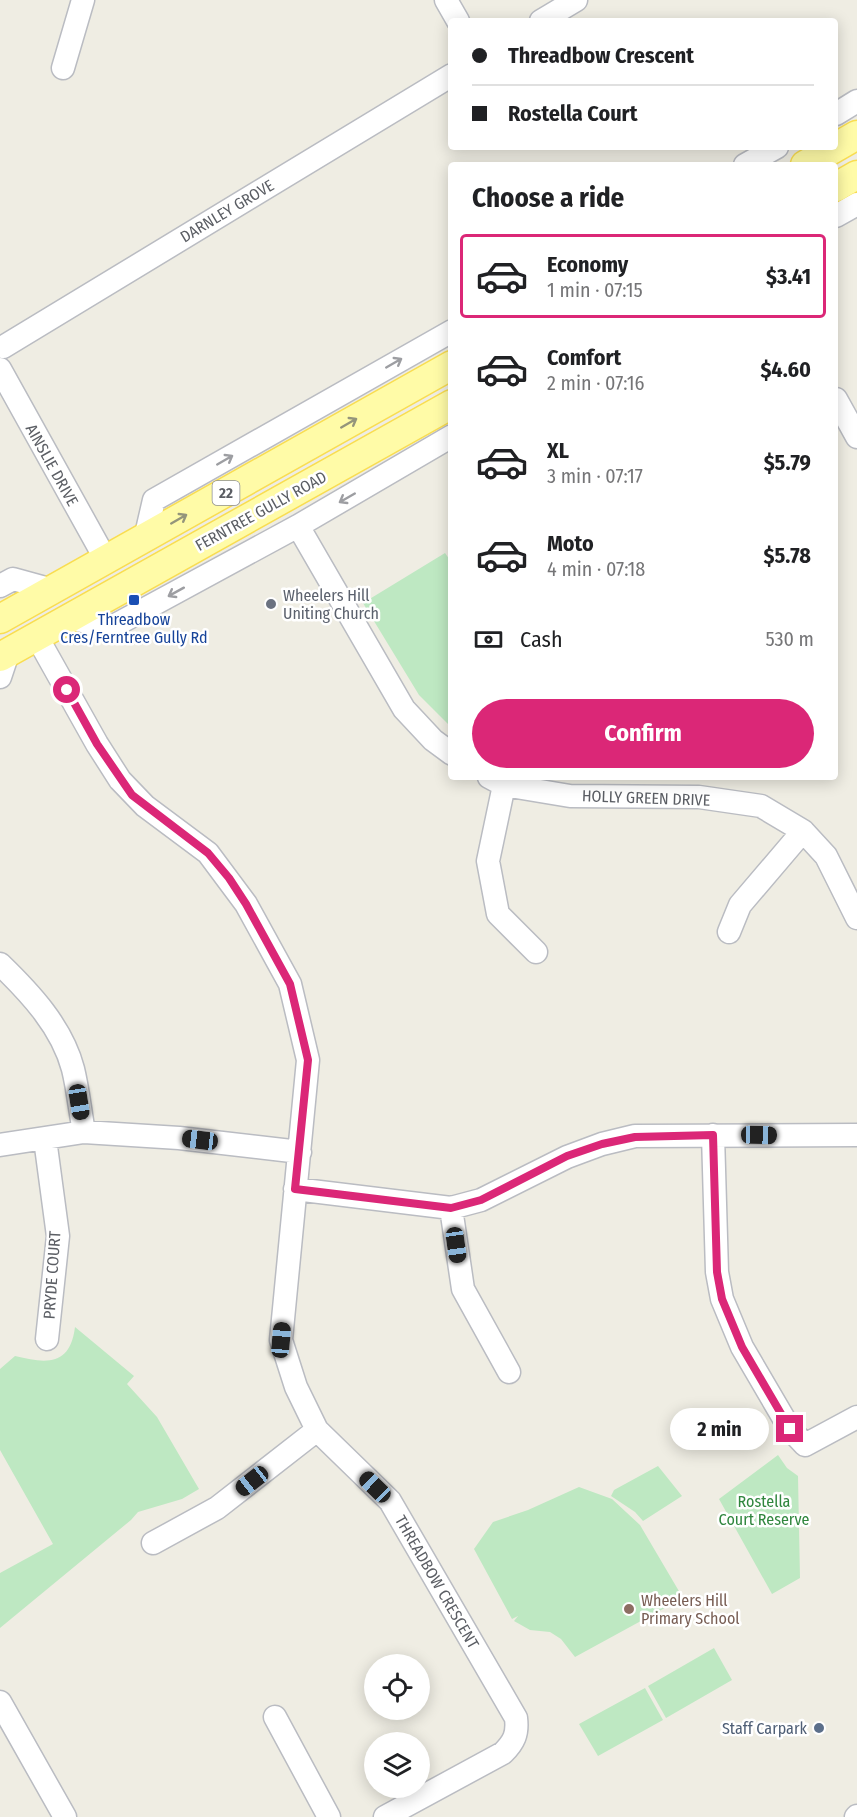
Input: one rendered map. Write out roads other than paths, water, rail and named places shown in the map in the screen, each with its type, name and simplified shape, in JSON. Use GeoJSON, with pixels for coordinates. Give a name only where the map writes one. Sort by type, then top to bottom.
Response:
{"type":"FeatureCollection","features":[{"type":"Feature","properties":{"kind":"main road"},"geometry":{"type":"LineString","coordinates":[[810,162],[831,150]]}},
{"type":"Feature","properties":{"kind":"main road"},"geometry":{"type":"LineString","coordinates":[[838,186],[857,175]]}},
{"type":"Feature","properties":{"kind":"main road","name":"FERNTREE GULLY ROAD"},"geometry":{"type":"LineString","coordinates":[[0,619],[448,367]]}},
{"type":"Feature","properties":{"kind":"main road","name":"FERNTREE GULLY ROAD"},"geometry":{"type":"LineString","coordinates":[[3,662],[37,637],[448,406]]}},
{"type":"Feature","properties":{"kind":"main road"},"geometry":{"type":"LineString","coordinates":[[106,560],[123,589]]}},
{"type":"Feature","properties":{"kind":"street"},"geometry":{"type":"LineString","coordinates":[[63,68],[83,0]]}},
{"type":"Feature","properties":{"kind":"street"},"geometry":{"type":"LineString","coordinates":[[446,0],[456,18]]}},
{"type":"Feature","properties":{"kind":"street"},"geometry":{"type":"LineString","coordinates":[[546,18],[576,0]]}},
{"type":"Feature","properties":{"kind":"street","name":"DARNLEY GROVE"},"geometry":{"type":"LineString","coordinates":[[1,351],[448,77]]}},
{"type":"Feature","properties":{"kind":"street"},"geometry":{"type":"LineString","coordinates":[[838,113],[857,101]]}},
{"type":"Feature","properties":{"kind":"street"},"geometry":{"type":"LineString","coordinates":[[750,162],[772,150]]}},
{"type":"Feature","properties":{"kind":"street"},"geometry":{"type":"LineString","coordinates":[[838,215],[857,204]]}},
{"type":"Feature","properties":{"kind":"street"},"geometry":{"type":"LineString","coordinates":[[145,539],[154,500],[448,333]]}},
{"type":"Feature","properties":{"kind":"street","name":"AINSLIE DRIVE"},"geometry":{"type":"LineString","coordinates":[[0,369],[106,560]]}},
{"type":"Feature","properties":{"kind":"street"},"geometry":{"type":"LineString","coordinates":[[838,403],[857,436]]}},
{"type":"Feature","properties":{"kind":"street","name":"FERNTREE GULLY ROAD"},"geometry":{"type":"LineString","coordinates":[[71,618],[110,628],[298,526],[448,438]]}},
{"type":"Feature","properties":{"kind":"street"},"geometry":{"type":"LineString","coordinates":[[298,526],[404,709],[433,740],[448,751]]}},
{"type":"Feature","properties":{"kind":"street"},"geometry":{"type":"LineString","coordinates":[[0,586],[13,579],[53,590]]}},
{"type":"Feature","properties":{"kind":"street","name":"THREADBOW CRESCENT"},"geometry":{"type":"LineString","coordinates":[[37,637],[97,744],[120,780],[145,806],[208,853],[246,904],[290,984],[308,1060],[281,1340],[296,1387],[317,1430],[390,1501],[516,1718],[518,1731],[512,1744],[503,1753],[385,1817]]}},
{"type":"Feature","properties":{"kind":"street"},"geometry":{"type":"LineString","coordinates":[[497,781],[488,861],[498,914],[536,952]]}},
{"type":"Feature","properties":{"kind":"street","name":"HOLLY GREEN DRIVE"},"geometry":{"type":"LineString","coordinates":[[497,781],[570,796],[699,797],[761,806],[803,831],[826,856],[857,918]]}},
{"type":"Feature","properties":{"kind":"street"},"geometry":{"type":"LineString","coordinates":[[729,932],[740,905],[803,831]]}},
{"type":"Feature","properties":{"kind":"street"},"geometry":{"type":"LineString","coordinates":[[0,964],[40,1006],[60,1036],[73,1068],[84,1132]]}},
{"type":"Feature","properties":{"kind":"street"},"geometry":{"type":"LineString","coordinates":[[0,1145],[84,1132],[179,1138],[300,1152]]}},
{"type":"Feature","properties":{"kind":"street"},"geometry":{"type":"LineString","coordinates":[[713,1135],[717,1272],[722,1299],[742,1347],[790,1429],[805,1446],[857,1417]]}},
{"type":"Feature","properties":{"kind":"street"},"geometry":{"type":"LineString","coordinates":[[295,1189],[451,1208],[481,1200],[567,1156],[602,1144],[635,1137],[857,1135]]}},
{"type":"Feature","properties":{"kind":"street","name":"PRYDE COURT"},"geometry":{"type":"LineString","coordinates":[[45,1139],[58,1236],[47,1339]]}},
{"type":"Feature","properties":{"kind":"street"},"geometry":{"type":"LineString","coordinates":[[451,1208],[463,1288],[509,1371]]}},
{"type":"Feature","properties":{"kind":"street"},"geometry":{"type":"LineString","coordinates":[[153,1543],[217,1508],[317,1430]]}},
{"type":"Feature","properties":{"kind":"street"},"geometry":{"type":"LineString","coordinates":[[0,1702],[65,1817]]}},
{"type":"Feature","properties":{"kind":"street"},"geometry":{"type":"LineString","coordinates":[[275,1718],[329,1817]]}},
{"type":"Feature","properties":{"kind":"place","name":"Threadbow Cres/Ferntree Gully Rd"},"geometry":{"type":"Point","coordinates":[134,600]}},
{"type":"Feature","properties":{"kind":"place","name":"Wheelers Hill Uniting Church"},"geometry":{"type":"Point","coordinates":[271,604]}},
{"type":"Feature","properties":{"kind":"place","name":"Wheelers Hill Primary School"},"geometry":{"type":"Point","coordinates":[629,1609]}},
{"type":"Feature","properties":{"kind":"place","name":"Staff Carpark"},"geometry":{"type":"Point","coordinates":[819,1728]}},
{"type":"Feature","properties":{"kind":"park label","name":"Rostella Court Reserve"},"geometry":{"type":"Point","coordinates":[764,1510]}}]}
